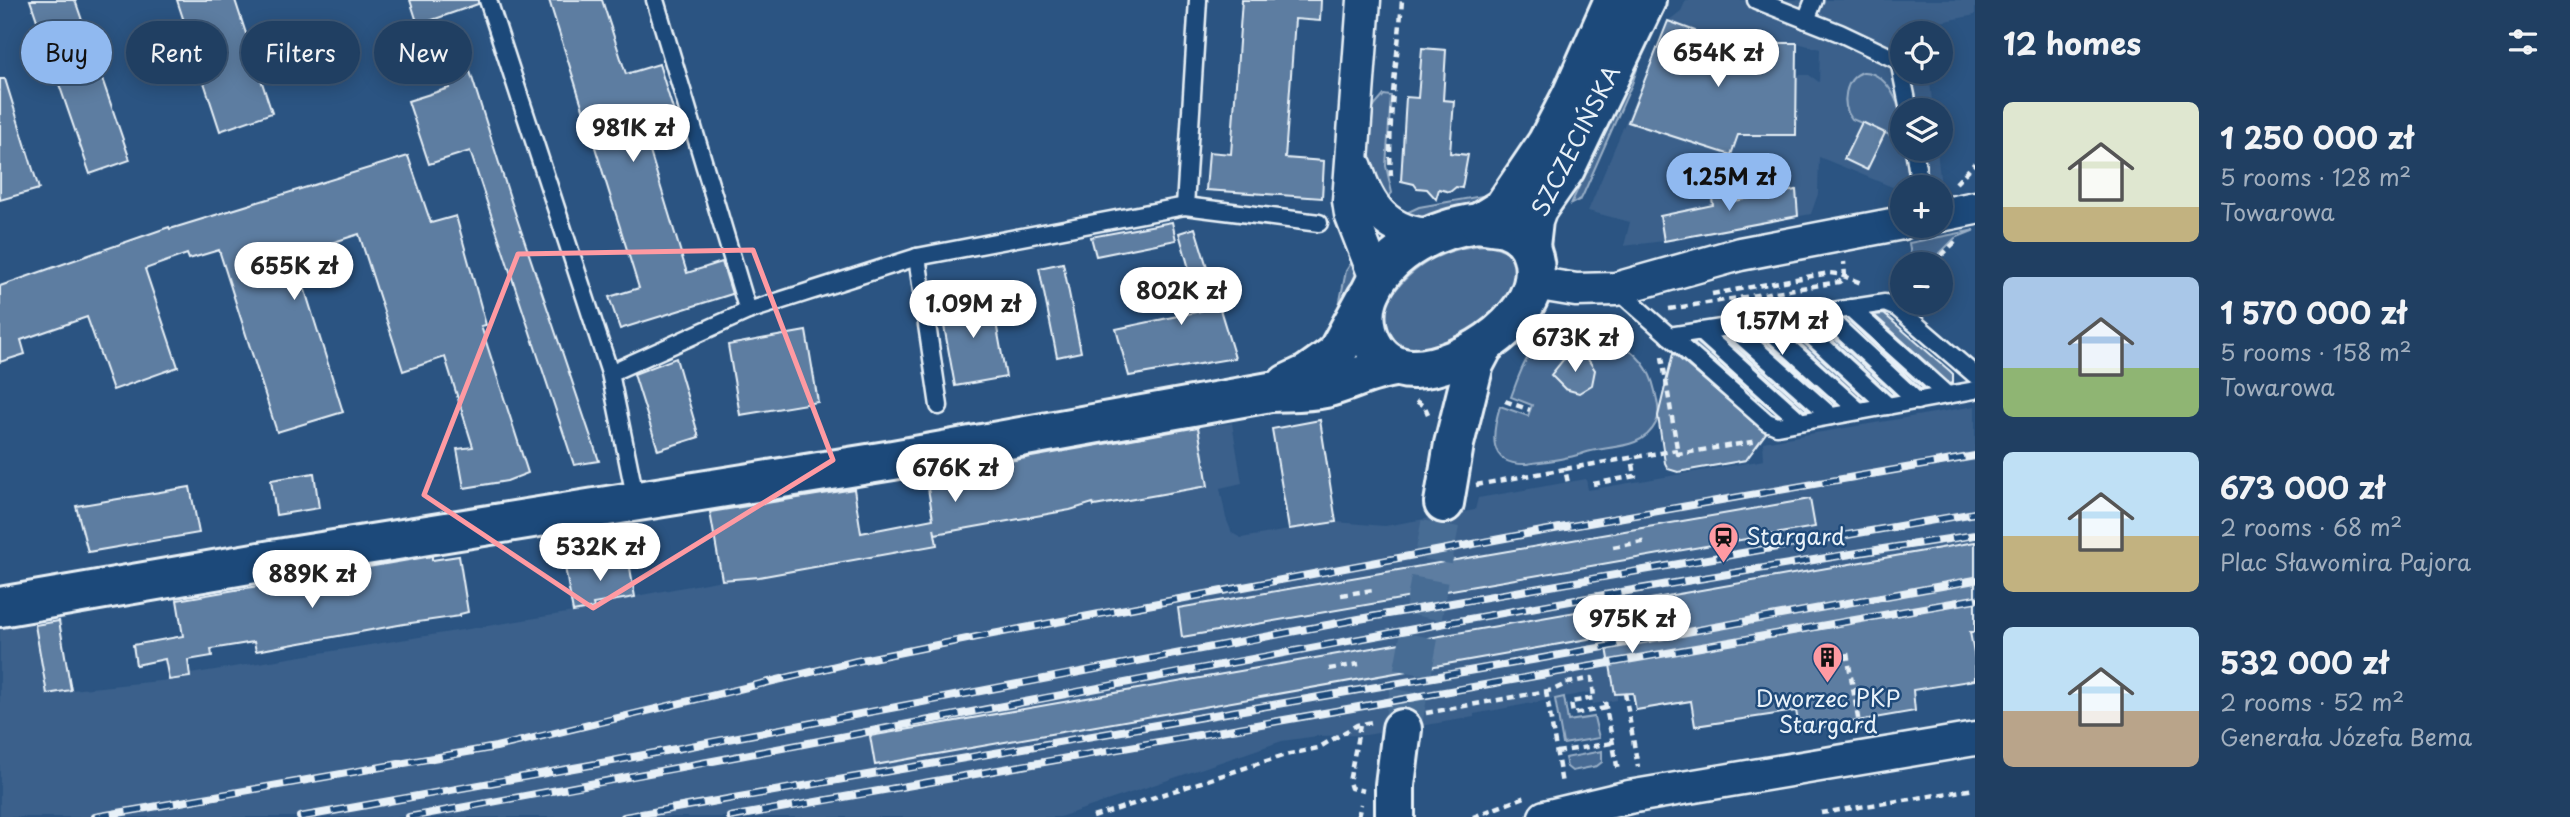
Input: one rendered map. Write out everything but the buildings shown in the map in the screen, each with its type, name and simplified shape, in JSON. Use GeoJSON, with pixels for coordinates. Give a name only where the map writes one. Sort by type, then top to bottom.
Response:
{"type":"FeatureCollection","features":[{"type":"Feature","properties":{"kind":"street"},"geometry":{"type":"LineString","coordinates":[[1364,0],[1349,186],[1351,214],[1373,287],[1366,319],[1370,339],[1381,357],[1408,379]]}},
{"type":"Feature","properties":{"kind":"street","name":"SZCZECIŃSKA"},"geometry":{"type":"LineString","coordinates":[[1479,223],[1503,208],[1547,143],[1572,95],[1639,2]]}},
{"type":"Feature","properties":{"kind":"street","name":"SZCZECIŃSKA"},"geometry":{"type":"LineString","coordinates":[[1532,264],[1533,220],[1537,209],[1565,169],[1639,2]]}},
{"type":"Feature","properties":{"kind":"street"},"geometry":{"type":"LineString","coordinates":[[1353,156],[1360,180],[1375,208],[1394,225],[1416,234],[1432,234]]}},
{"type":"Feature","properties":{"kind":"street"},"geometry":{"type":"LineString","coordinates":[[1953,224],[1975,208]]}},
{"type":"Feature","properties":{"kind":"street"},"geometry":{"type":"LineString","coordinates":[[1269,392],[1308,374],[1336,354],[1373,287],[1399,255],[1432,234],[1458,226],[1479,223],[1505,227],[1519,234],[1532,264],[1576,290],[1633,303],[1740,254],[1890,225]]}},
{"type":"Feature","properties":{"kind":"street"},"geometry":{"type":"LineString","coordinates":[[1408,379],[1483,347],[1504,329],[1520,312],[1532,264]]}},
{"type":"Feature","properties":{"kind":"street"},"geometry":{"type":"LineString","coordinates":[[1442,430],[1483,347]]}},
{"type":"Feature","properties":{"kind":"street"},"geometry":{"type":"LineString","coordinates":[[0,607],[893,460],[1269,392],[1309,391],[1360,375],[1427,378],[1442,401],[1442,430],[1458,494]]}},
{"type":"Feature","properties":{"kind":"street"},"geometry":{"type":"LineString","coordinates":[[1390,805],[1396,722]]}},
{"type":"Feature","properties":{"kind":"street"},"geometry":{"type":"LineString","coordinates":[[1545,817],[1629,797],[1975,739]]}},
{"type":"Feature","properties":{"kind":"lane"},"geometry":{"type":"LineString","coordinates":[[488,0],[610,373],[636,501]]}},
{"type":"Feature","properties":{"kind":"lane"},"geometry":{"type":"LineString","coordinates":[[655,0],[748,311]]}},
{"type":"Feature","properties":{"kind":"lane"},"geometry":{"type":"LineString","coordinates":[[1185,206],[1198,0]]}},
{"type":"Feature","properties":{"kind":"lane"},"geometry":{"type":"LineString","coordinates":[[1806,20],[1814,0]]}},
{"type":"Feature","properties":{"kind":"lane"},"geometry":{"type":"LineString","coordinates":[[1760,1],[1786,5],[1806,20],[1899,61],[1907,98]]}},
{"type":"Feature","properties":{"kind":"lane"},"geometry":{"type":"LineString","coordinates":[[610,373],[748,311],[917,257],[1185,206],[1319,223]]}},
{"type":"Feature","properties":{"kind":"lane"},"geometry":{"type":"LineString","coordinates":[[917,257],[939,406]]}},
{"type":"Feature","properties":{"kind":"lane"},"geometry":{"type":"LineString","coordinates":[[1633,303],[1767,422],[1777,426],[1975,390]]}},
{"type":"Feature","properties":{"kind":"lane"},"geometry":{"type":"LineString","coordinates":[[1669,336],[1881,303],[1893,306],[1975,375]]}},
{"type":"Feature","properties":{"kind":"lane"},"geometry":{"type":"LineString","coordinates":[[1850,308],[1947,395]]}},
{"type":"Feature","properties":{"kind":"lane"},"geometry":{"type":"LineString","coordinates":[[1822,312],[1917,401]]}},
{"type":"Feature","properties":{"kind":"lane"},"geometry":{"type":"LineString","coordinates":[[1791,317],[1888,406]]}},
{"type":"Feature","properties":{"kind":"lane"},"geometry":{"type":"LineString","coordinates":[[1760,321],[1858,411]]}},
{"type":"Feature","properties":{"kind":"lane"},"geometry":{"type":"LineString","coordinates":[[1730,326],[1831,416]]}},
{"type":"Feature","properties":{"kind":"lane"},"geometry":{"type":"LineString","coordinates":[[1700,331],[1800,421]]}},
{"type":"Feature","properties":{"kind":"path"},"geometry":{"type":"LineString","coordinates":[[1395,188],[1391,176],[1390,154],[1402,0]]}},
{"type":"Feature","properties":{"kind":"path"},"geometry":{"type":"LineString","coordinates":[[1843,260],[1845,277]]}},
{"type":"Feature","properties":{"kind":"path"},"geometry":{"type":"LineString","coordinates":[[1708,295],[1829,273],[1875,286]]}},
{"type":"Feature","properties":{"kind":"path"},"geometry":{"type":"LineString","coordinates":[[1633,303],[1683,307],[1839,282],[1845,277]]}},
{"type":"Feature","properties":{"kind":"path"},"geometry":{"type":"LineString","coordinates":[[1633,303],[1682,299],[1683,307]]}},
{"type":"Feature","properties":{"kind":"path"},"geometry":{"type":"LineString","coordinates":[[1408,379],[1442,430]]}},
{"type":"Feature","properties":{"kind":"path"},"geometry":{"type":"LineString","coordinates":[[1505,401],[1530,411]]}},
{"type":"Feature","properties":{"kind":"path"},"geometry":{"type":"LineString","coordinates":[[1458,494],[1565,470],[1677,450]]}},
{"type":"Feature","properties":{"kind":"path"},"geometry":{"type":"LineString","coordinates":[[1593,484],[1635,476],[1632,458]]}},
{"type":"Feature","properties":{"kind":"path"},"geometry":{"type":"LineString","coordinates":[[1565,470],[1568,483]]}},
{"type":"Feature","properties":{"kind":"path"},"geometry":{"type":"LineString","coordinates":[[1613,547],[1648,541]]}},
{"type":"Feature","properties":{"kind":"path"},"geometry":{"type":"LineString","coordinates":[[1341,595],[1373,590]]}},
{"type":"Feature","properties":{"kind":"path"},"geometry":{"type":"LineString","coordinates":[[1625,617],[1659,612]]}},
{"type":"Feature","properties":{"kind":"path"},"geometry":{"type":"LineString","coordinates":[[1847,653],[1860,730]]}},
{"type":"Feature","properties":{"kind":"path"},"geometry":{"type":"LineString","coordinates":[[1329,669],[1359,664]]}},
{"type":"Feature","properties":{"kind":"path"},"geometry":{"type":"LineString","coordinates":[[1093,817],[1285,754],[1318,748],[1360,725],[1396,722],[1546,691],[1592,678],[1594,698],[1571,702],[1573,714],[1606,705],[1618,771]]}},
{"type":"Feature","properties":{"kind":"path"},"geometry":{"type":"LineString","coordinates":[[1546,691],[1562,784]]}},
{"type":"Feature","properties":{"kind":"path"},"geometry":{"type":"LineString","coordinates":[[1625,693],[1638,767]]}},
{"type":"Feature","properties":{"kind":"path"},"geometry":{"type":"LineString","coordinates":[[1360,725],[1349,784],[1351,788],[1390,805]]}},
{"type":"Feature","properties":{"kind":"path"},"geometry":{"type":"LineString","coordinates":[[1557,752],[1612,743]]}},
{"type":"Feature","properties":{"kind":"path"},"geometry":{"type":"LineString","coordinates":[[1821,813],[1975,789]]}},
{"type":"Feature","properties":{"kind":"path"},"geometry":{"type":"LineString","coordinates":[[1841,810],[1842,817]]}},
{"type":"Feature","properties":{"kind":"highlighted area"},"geometry":{"type":"Polygon","coordinates":[[[753,250],[833,460],[593,608],[424,495],[518,254],[753,250]]]}},
{"type":"Feature","properties":{"kind":"shaded area"},"geometry":{"type":"Polygon","coordinates":[[[1686,0],[1975,0],[1975,15],[1945,21],[1890,21],[1890,84],[1930,84],[1932,98],[1890,98],[1890,161],[1938,161],[1940,175],[1890,175],[1890,186],[1819,157],[1818,194],[1811,214],[1624,246],[1630,222],[1588,211],[1668,21],[1681,11],[1686,0]],[[1797,43],[1797,75],[1809,75],[1819,82],[1820,49],[1797,43]]]}},
{"type":"Feature","properties":{"kind":"shaded area"},"geometry":{"type":"Polygon","coordinates":[[[1634,65],[1637,69],[1632,84],[1583,195],[1571,204],[1634,65]]]}},
{"type":"Feature","properties":{"kind":"shaded area"},"geometry":{"type":"Polygon","coordinates":[[[1863,72],[1872,74],[1889,87],[1894,98],[1890,98],[1890,135],[1852,119],[1848,113],[1846,92],[1857,75],[1863,72]]]}},
{"type":"Feature","properties":{"kind":"shaded area"},"geometry":{"type":"Polygon","coordinates":[[[1384,95],[1391,96],[1386,166],[1392,193],[1382,203],[1370,169],[1369,137],[1372,109],[1384,95]]]}},
{"type":"Feature","properties":{"kind":"shaded area"},"geometry":{"type":"Polygon","coordinates":[[[1493,194],[1488,202],[1414,221],[1404,214],[1419,207],[1493,194]]]}},
{"type":"Feature","properties":{"kind":"shaded area"},"geometry":{"type":"Polygon","coordinates":[[[1975,230],[1955,238],[1941,252],[1910,252],[1909,243],[1934,238],[1953,238],[1953,234],[1975,230]]]}},
{"type":"Feature","properties":{"kind":"shaded area"},"geometry":{"type":"Polygon","coordinates":[[[1491,245],[1509,252],[1518,270],[1507,300],[1468,337],[1413,353],[1394,343],[1386,331],[1384,319],[1393,294],[1401,283],[1423,264],[1441,255],[1462,248],[1491,245]]]}},
{"type":"Feature","properties":{"kind":"shaded area"},"geometry":{"type":"Polygon","coordinates":[[[1355,257],[1359,276],[1335,326],[1346,271],[1355,257]]]}},
{"type":"Feature","properties":{"kind":"shaded area"},"geometry":{"type":"Polygon","coordinates":[[[1564,333],[1614,346],[1616,342],[1636,356],[1653,383],[1658,407],[1656,423],[1642,438],[1624,446],[1527,464],[1504,460],[1498,454],[1494,437],[1500,406],[1528,416],[1532,405],[1511,397],[1523,365],[1542,341],[1564,333]]]}},
{"type":"Feature","properties":{"kind":"shaded area"},"geometry":{"type":"Polygon","coordinates":[[[1975,406],[1975,679],[1913,690],[1915,707],[1911,712],[1804,730],[1799,727],[1795,711],[1718,724],[1710,678],[1617,694],[1617,700],[1593,704],[1591,692],[1474,714],[1474,717],[1366,735],[1318,736],[1282,741],[1060,817],[0,817],[0,629],[61,619],[71,690],[169,680],[190,677],[190,674],[573,612],[594,608],[593,604],[722,580],[729,581],[936,545],[935,533],[1207,487],[1198,428],[1232,423],[1242,483],[1220,488],[1232,533],[1241,538],[1336,522],[1385,526],[1475,510],[1478,498],[1586,479],[1588,490],[1764,460],[1763,442],[1975,406]]]}},
{"type":"Feature","properties":{"kind":"shaded area"},"geometry":{"type":"Polygon","coordinates":[[[1564,697],[1568,721],[1594,717],[1599,738],[1563,744],[1555,699],[1564,697]]]}},
{"type":"Feature","properties":{"kind":"shaded area"},"geometry":{"type":"Polygon","coordinates":[[[1602,751],[1602,762],[1597,766],[1572,771],[1567,767],[1565,758],[1602,751]]]}},
{"type":"Feature","properties":{"kind":"tunnel"},"geometry":{"type":"LineString","coordinates":[[1402,729],[1444,503]]}},
{"type":"Feature","properties":{"kind":"railway"},"geometry":{"type":"LineString","coordinates":[[95,817],[496,747],[857,661],[982,636],[1537,532],[1975,456]]}},
{"type":"Feature","properties":{"kind":"railway"},"geometry":{"type":"LineString","coordinates":[[300,817],[607,762],[1359,619],[1975,513]]}},
{"type":"Feature","properties":{"kind":"railway"},"geometry":{"type":"LineString","coordinates":[[409,817],[1386,634],[1975,535]]}},
{"type":"Feature","properties":{"kind":"railway"},"geometry":{"type":"LineString","coordinates":[[624,817],[1532,660],[1975,580]]}},
{"type":"Feature","properties":{"kind":"railway"},"geometry":{"type":"LineString","coordinates":[[730,817],[1975,599]]}},
{"type":"Feature","properties":{"kind":"place","name":"Stargard"},"geometry":{"type":"Point","coordinates":[1723,564]}},
{"type":"Feature","properties":{"kind":"place","name":"Dworzec PKP Stargard"},"geometry":{"type":"Point","coordinates":[1828,685]}}]}
